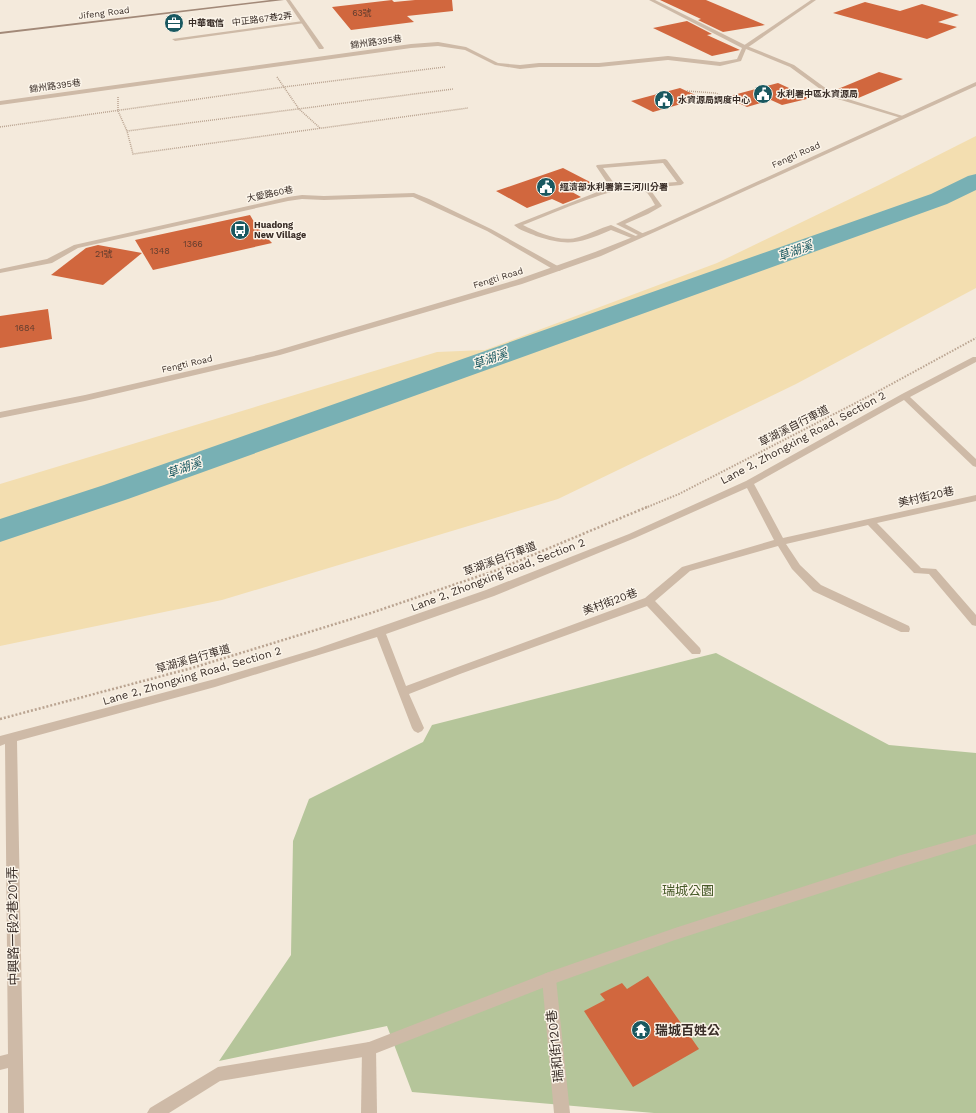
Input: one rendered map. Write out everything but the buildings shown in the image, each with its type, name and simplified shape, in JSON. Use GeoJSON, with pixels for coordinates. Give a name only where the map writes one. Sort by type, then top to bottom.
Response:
{"type":"FeatureCollection","features":[{"type":"Feature","properties":{"kind":"street","name":"Jifeng Road"},"geometry":{"type":"LineString","coordinates":[[0,33],[282,0]]}},
{"type":"Feature","properties":{"kind":"street"},"geometry":{"type":"LineString","coordinates":[[288,0],[326,54]]}},
{"type":"Feature","properties":{"kind":"street"},"geometry":{"type":"LineString","coordinates":[[651,0],[745,47],[792,66],[833,96],[903,118]]}},
{"type":"Feature","properties":{"kind":"street","name":"錦州路395巷"},"geometry":{"type":"LineString","coordinates":[[0,103],[411,46],[438,44],[466,49],[497,64],[520,67],[599,65],[668,58],[720,64],[739,60],[745,47],[814,0]]}},
{"type":"Feature","properties":{"kind":"street","name":"中正路67巷2弄"},"geometry":{"type":"LineString","coordinates":[[175,38],[303,22]]}},
{"type":"Feature","properties":{"kind":"street","name":"Fengti Road"},"geometry":{"type":"LineString","coordinates":[[0,415],[85,398],[277,353],[559,269],[639,237],[976,84]]}},
{"type":"Feature","properties":{"kind":"street"},"geometry":{"type":"LineString","coordinates":[[614,188],[599,166],[664,161],[681,183],[614,188],[517,225],[528,231],[569,241],[578,240],[611,227],[639,237]]}},
{"type":"Feature","properties":{"kind":"street"},"geometry":{"type":"LineString","coordinates":[[639,237],[619,224],[659,206],[649,191],[642,186]]}},
{"type":"Feature","properties":{"kind":"street","name":"大愛路60巷"},"geometry":{"type":"LineString","coordinates":[[0,271],[49,261],[76,246],[288,199],[302,197],[324,198],[407,194],[428,200],[489,230],[559,269]]}},
{"type":"Feature","properties":{"kind":"street","name":"Lane 2, Zhongxing Road, Section 2"},"geometry":{"type":"LineString","coordinates":[[5,739],[215,683],[380,632],[490,593],[632,536],[749,483],[905,396],[976,359]]}},
{"type":"Feature","properties":{"kind":"street"},"geometry":{"type":"LineString","coordinates":[[905,396],[976,464]]}},
{"type":"Feature","properties":{"kind":"street"},"geometry":{"type":"LineString","coordinates":[[749,483],[773,532],[796,567],[817,588],[905,629]]}},
{"type":"Feature","properties":{"kind":"street","name":"美村街20巷"},"geometry":{"type":"LineString","coordinates":[[403,692],[649,600],[686,569],[780,542],[976,498]]}},
{"type":"Feature","properties":{"kind":"street"},"geometry":{"type":"LineString","coordinates":[[870,522],[918,571],[932,571],[976,622]]}},
{"type":"Feature","properties":{"kind":"street"},"geometry":{"type":"LineString","coordinates":[[649,600],[696,651]]}},
{"type":"Feature","properties":{"kind":"street"},"geometry":{"type":"LineString","coordinates":[[380,632],[418,728]]}},
{"type":"Feature","properties":{"kind":"street","name":"中興路一段2巷201弄"},"geometry":{"type":"LineString","coordinates":[[5,739],[16,1113]]}},
{"type":"Feature","properties":{"kind":"street"},"geometry":{"type":"LineString","coordinates":[[155,1113],[218,1074],[369,1049],[549,979],[674,934],[901,861],[976,839]]}},
{"type":"Feature","properties":{"kind":"street","name":"瑞和街120巷"},"geometry":{"type":"LineString","coordinates":[[549,979],[562,1113]]}},
{"type":"Feature","properties":{"kind":"street"},"geometry":{"type":"LineString","coordinates":[[369,1049],[369,1113]]}},
{"type":"Feature","properties":{"kind":"street"},"geometry":{"type":"LineString","coordinates":[[0,1063],[15,1059]]}},
{"type":"Feature","properties":{"kind":"path"},"geometry":{"type":"LineString","coordinates":[[0,127],[284,87],[445,67]]}},
{"type":"Feature","properties":{"kind":"path"},"geometry":{"type":"LineString","coordinates":[[275,75],[299,109],[320,128]]}},
{"type":"Feature","properties":{"kind":"path"},"geometry":{"type":"LineString","coordinates":[[127,131],[453,89]]}},
{"type":"Feature","properties":{"kind":"path"},"geometry":{"type":"LineString","coordinates":[[687,91],[715,93],[728,100],[730,99]]}},
{"type":"Feature","properties":{"kind":"path"},"geometry":{"type":"LineString","coordinates":[[118,94],[118,111],[127,131],[133,154],[468,108]]}},
{"type":"Feature","properties":{"kind":"path","name":"草湖溪自行車道"},"geometry":{"type":"LineString","coordinates":[[0,719],[184,670],[282,641],[371,613],[497,570],[679,494],[876,393],[976,338]]}},
{"type":"Feature","properties":{"kind":"green space","name":"瑞城公園"},"geometry":{"type":"Polygon","coordinates":[[[716,653],[889,745],[976,753],[976,1113],[654,1113],[412,1092],[387,1026],[219,1061],[291,955],[293,841],[309,799],[423,742],[432,725],[716,653]]]}},
{"type":"Feature","properties":{"kind":"sand"},"geometry":{"type":"Polygon","coordinates":[[[976,136],[976,288],[796,384],[558,499],[222,600],[0,646],[0,484],[437,352],[485,350],[717,263],[879,185],[976,136]]]}},
{"type":"Feature","properties":{"kind":"waterway","name":"草湖溪"},"geometry":{"type":"LineString","coordinates":[[0,531],[116,492],[939,199],[976,181]]}},
{"type":"Feature","properties":{"kind":"place","name":"中華電信"},"geometry":{"type":"Point","coordinates":[174,23]}},
{"type":"Feature","properties":{"kind":"place","name":"水利署中區水資源局"},"geometry":{"type":"Point","coordinates":[763,94]}},
{"type":"Feature","properties":{"kind":"place","name":"水資源局調度中心"},"geometry":{"type":"Point","coordinates":[664,100]}},
{"type":"Feature","properties":{"kind":"place","name":"經濟部水利署第三河川分署"},"geometry":{"type":"Point","coordinates":[546,187]}},
{"type":"Feature","properties":{"kind":"place","name":"Huadong New Village"},"geometry":{"type":"Point","coordinates":[240,230]}},
{"type":"Feature","properties":{"kind":"place","name":"瑞城百姓公"},"geometry":{"type":"Point","coordinates":[641,1030]}}]}
